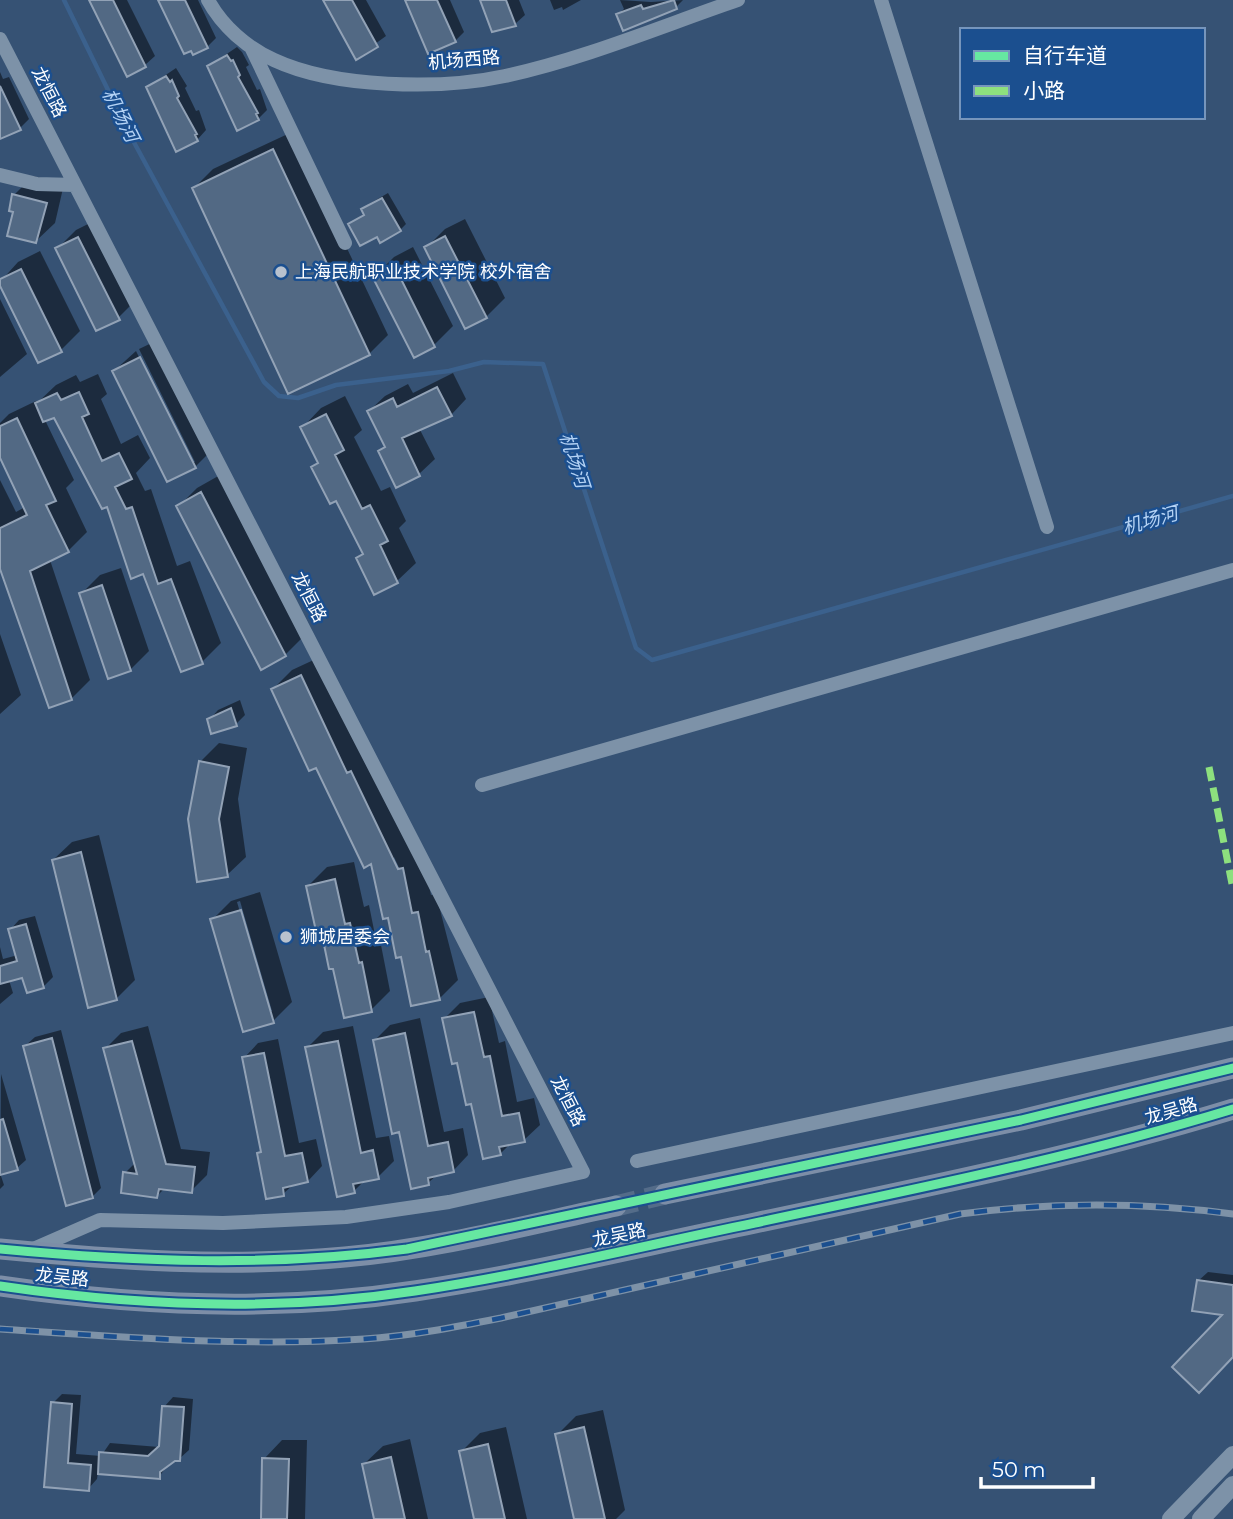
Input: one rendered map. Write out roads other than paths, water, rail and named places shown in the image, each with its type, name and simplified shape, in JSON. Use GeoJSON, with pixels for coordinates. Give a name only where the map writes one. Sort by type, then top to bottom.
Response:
{"type":"FeatureCollection","features":[{"type":"Feature","properties":{"kind":"main road","name":"龙吴路"},"geometry":{"type":"LineString","coordinates":[[665,1194],[1021,1120],[1228,1066]]}},
{"type":"Feature","properties":{"kind":"main road","name":"龙吴路"},"geometry":{"type":"LineString","coordinates":[[0,1286],[91,1296],[221,1305],[286,1303],[413,1292],[1032,1165],[1233,1109]]}},
{"type":"Feature","properties":{"kind":"main road","name":"龙吴路"},"geometry":{"type":"LineString","coordinates":[[0,1249],[221,1263],[346,1257],[407,1249],[616,1206]]}},
{"type":"Feature","properties":{"kind":"street","name":"机场西路"},"geometry":{"type":"LineString","coordinates":[[208,0],[228,27],[251,47],[302,71],[418,83],[456,82],[539,68],[738,0]]}},
{"type":"Feature","properties":{"kind":"street"},"geometry":{"type":"LineString","coordinates":[[881,0],[1047,527]]}},
{"type":"Feature","properties":{"kind":"street","name":"龙恒路"},"geometry":{"type":"LineString","coordinates":[[0,39],[583,1172]]}},
{"type":"Feature","properties":{"kind":"street"},"geometry":{"type":"LineString","coordinates":[[251,47],[345,243]]}},
{"type":"Feature","properties":{"kind":"street"},"geometry":{"type":"LineString","coordinates":[[0,175],[37,184],[75,185]]}},
{"type":"Feature","properties":{"kind":"street"},"geometry":{"type":"LineString","coordinates":[[482,785],[1233,570]]}},
{"type":"Feature","properties":{"kind":"street"},"geometry":{"type":"LineString","coordinates":[[637,1161],[1233,1032]]}},
{"type":"Feature","properties":{"kind":"street","name":"龙吴路"},"geometry":{"type":"LineString","coordinates":[[27,1251],[100,1220],[223,1223],[346,1217],[449,1202],[583,1172]]}},
{"type":"Feature","properties":{"kind":"street"},"geometry":{"type":"LineString","coordinates":[[1171,1519],[1233,1455]]}},
{"type":"Feature","properties":{"kind":"street"},"geometry":{"type":"LineString","coordinates":[[1201,1519],[1233,1485]]}},
{"type":"Feature","properties":{"kind":"waterway","name":"机场河"},"geometry":{"type":"LineString","coordinates":[[64,0],[130,135],[264,382],[279,396],[298,398],[336,385],[449,371],[484,362],[543,364],[636,648],[652,660],[1233,496]]}},
{"type":"Feature","properties":{"kind":"tunnel"},"geometry":{"type":"LineString","coordinates":[[616,1206],[665,1194]]}},
{"type":"Feature","properties":{"kind":"railway"},"geometry":{"type":"LineString","coordinates":[[0,1329],[227,1341],[381,1338],[501,1318],[960,1214],[1028,1207],[1096,1205],[1165,1207],[1233,1214]]}},
{"type":"Feature","properties":{"kind":"place","name":"上海民航职业技术学院 校外宿舍"},"geometry":{"type":"Point","coordinates":[281,272]}},
{"type":"Feature","properties":{"kind":"place","name":"狮城居委会"},"geometry":{"type":"Point","coordinates":[286,937]}}]}
